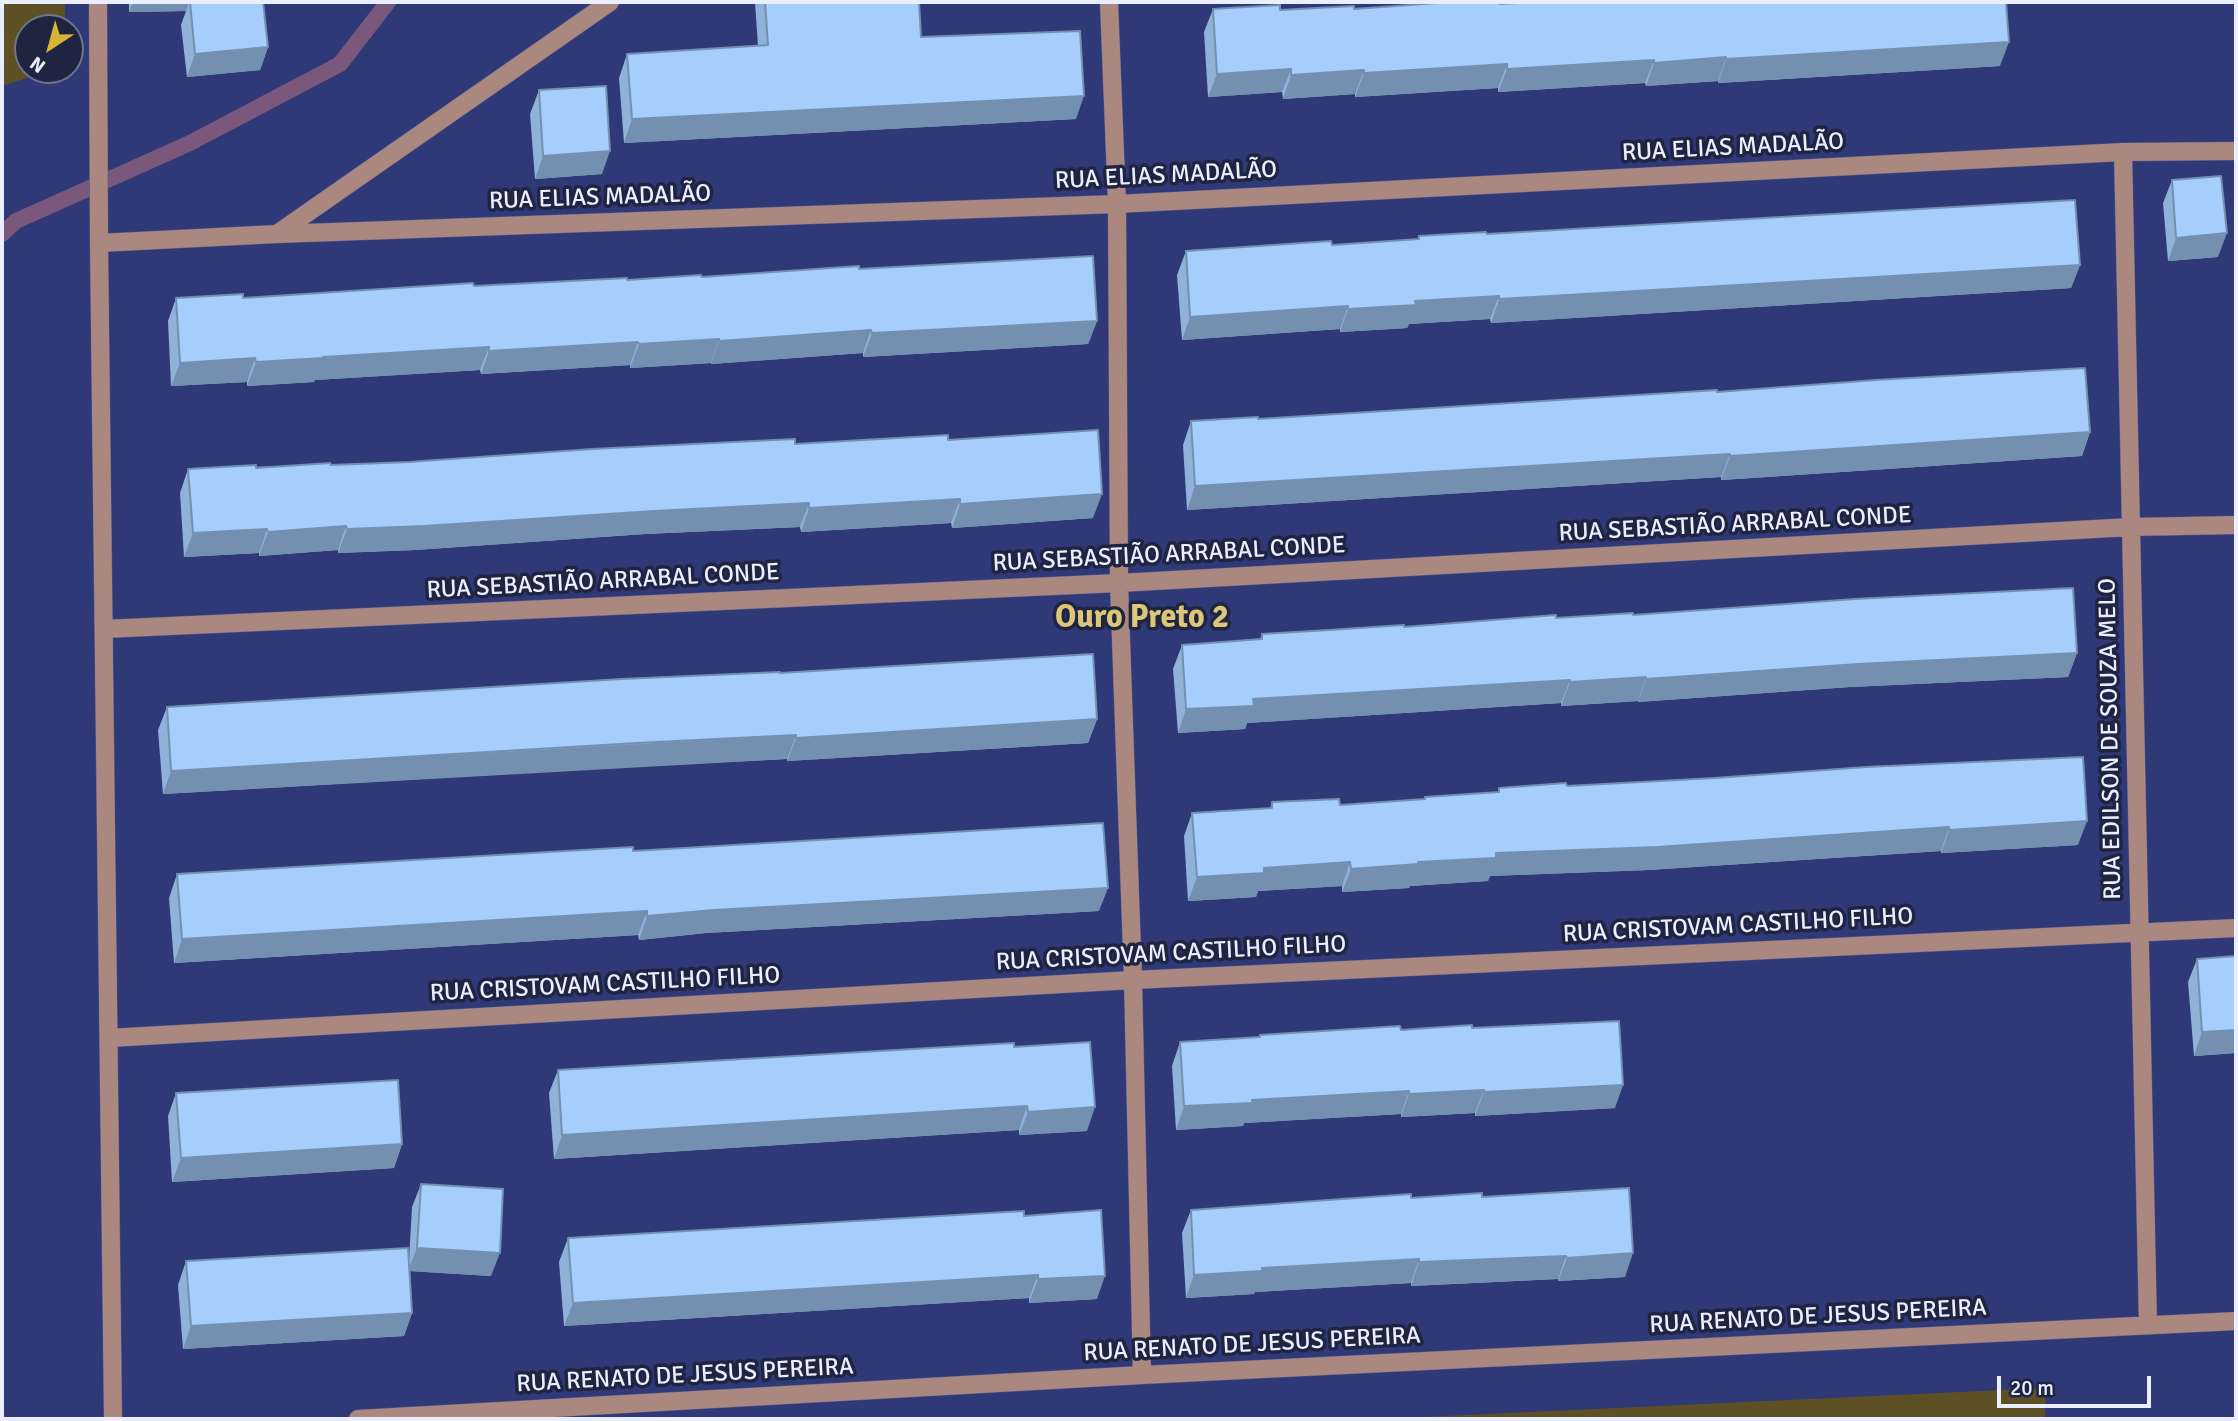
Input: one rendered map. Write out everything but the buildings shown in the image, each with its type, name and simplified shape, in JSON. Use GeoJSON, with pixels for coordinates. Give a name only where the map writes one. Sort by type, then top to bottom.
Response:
{"type":"FeatureCollection","features":[{"type":"Feature","properties":{"kind":"street"},"geometry":{"type":"LineString","coordinates":[[98,2],[98,210],[113,1419]]}},
{"type":"Feature","properties":{"kind":"street"},"geometry":{"type":"LineString","coordinates":[[277,234],[610,2]]}},
{"type":"Feature","properties":{"kind":"street"},"geometry":{"type":"LineString","coordinates":[[1109,2],[1117,204],[1119,583],[1133,980],[1142,1375]]}},
{"type":"Feature","properties":{"kind":"street","name":"RUA ELIAS MADALÃO"},"geometry":{"type":"LineString","coordinates":[[99,243],[277,234],[1117,204],[2123,152],[2236,151]]}},
{"type":"Feature","properties":{"kind":"street","name":"RUA EDILSON DE SOUZA MELO"},"geometry":{"type":"LineString","coordinates":[[2123,152],[2148,1325]]}},
{"type":"Feature","properties":{"kind":"street","name":"RUA SEBASTIÃO ARRABAL CONDE"},"geometry":{"type":"LineString","coordinates":[[104,629],[1119,583],[2131,527],[2236,525]]}},
{"type":"Feature","properties":{"kind":"street","name":"RUA CRISTOVAM CASTILHO FILHO"},"geometry":{"type":"LineString","coordinates":[[109,1038],[1133,980],[2236,928]]}},
{"type":"Feature","properties":{"kind":"street","name":"RUA RENATO DE JESUS PEREIRA"},"geometry":{"type":"LineString","coordinates":[[358,1419],[1142,1375],[2236,1321]]}},
{"type":"Feature","properties":{"kind":"shaded area"},"geometry":{"type":"Polygon","coordinates":[[[2,2],[65,2],[65,14],[14,14],[14,82],[2,86],[2,2]]]}},
{"type":"Feature","properties":{"kind":"shaded area"},"geometry":{"type":"Polygon","coordinates":[[[2046,1388],[2045,1419],[1380,1419],[2046,1388]]]}},
{"type":"Feature","properties":{"kind":"waterway"},"geometry":{"type":"LineString","coordinates":[[2,234],[16,221],[190,143],[340,64],[388,2]]}},
{"type":"Feature","properties":{"kind":"district","name":"Ouro Preto 2"},"geometry":{"type":"Point","coordinates":[1142,619]}}]}
